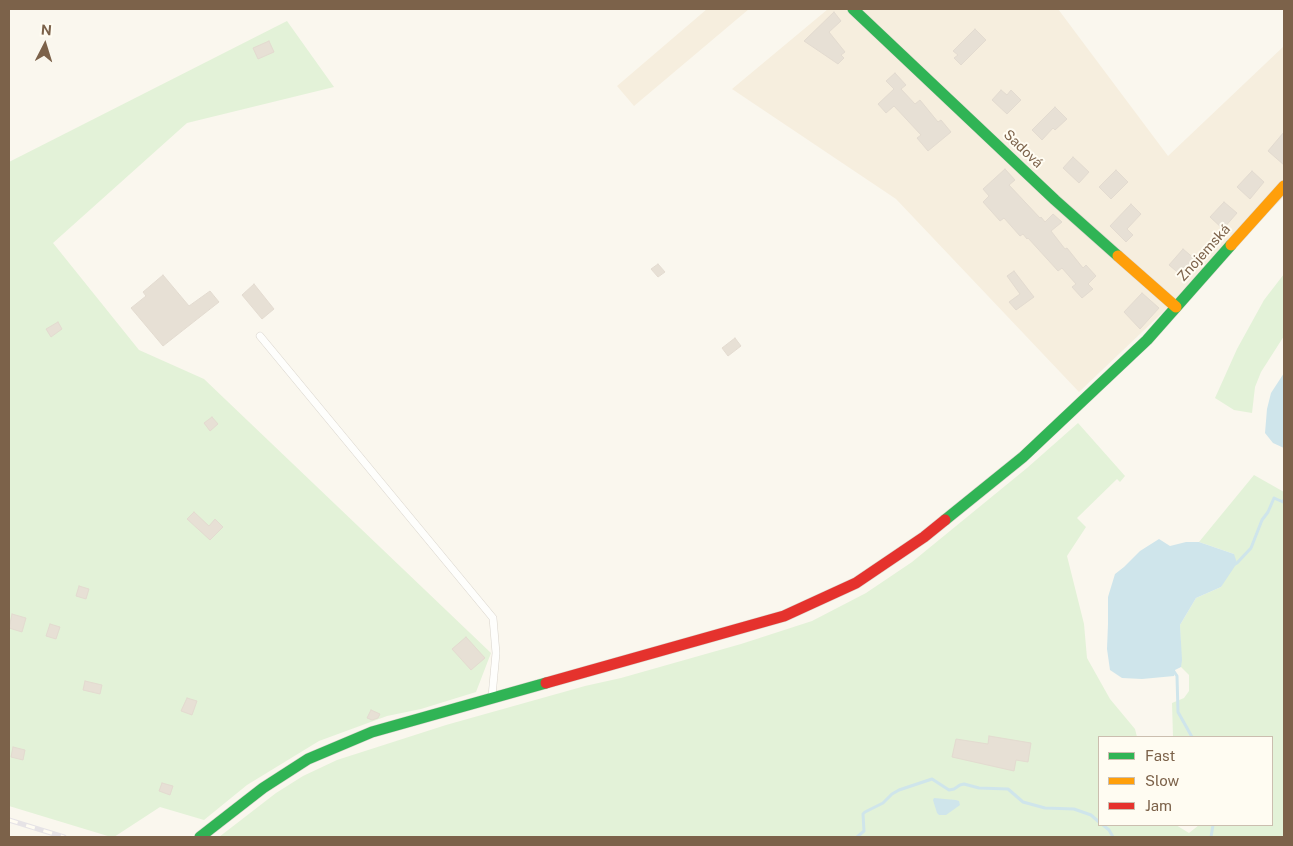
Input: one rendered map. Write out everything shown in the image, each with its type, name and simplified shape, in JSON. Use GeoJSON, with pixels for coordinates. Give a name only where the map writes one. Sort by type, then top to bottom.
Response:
{"type":"FeatureCollection","features":[{"type":"Feature","properties":{"kind":"main road","name":"Sadová"},"geometry":{"type":"LineString","coordinates":[[853,9],[1055,200],[1176,307]]}},
{"type":"Feature","properties":{"kind":"main road","name":"Znojemská"},"geometry":{"type":"LineString","coordinates":[[200,837],[263,788],[308,759],[372,732],[784,616],[856,583],[924,537],[1023,457],[1147,340],[1284,186]]}},
{"type":"Feature","properties":{"kind":"lane"},"geometry":{"type":"LineString","coordinates":[[260,336],[493,618],[496,654],[492,698]]}},
{"type":"Feature","properties":{"kind":"shaded area"},"geometry":{"type":"Polygon","coordinates":[[[707,9],[749,9],[634,106],[617,86],[707,9]]]}},
{"type":"Feature","properties":{"kind":"shaded area"},"geometry":{"type":"Polygon","coordinates":[[[828,9],[1058,9],[1168,156],[1284,46],[1284,197],[1079,392],[896,199],[732,89],[828,9]]]}},
{"type":"Feature","properties":{"kind":"green space"},"geometry":{"type":"Polygon","coordinates":[[[287,21],[334,87],[187,123],[53,243],[139,350],[204,379],[491,653],[476,692],[421,709],[387,716],[319,741],[247,785],[204,820],[160,807],[114,837],[111,837],[9,806],[9,162],[287,21]]]}},
{"type":"Feature","properties":{"kind":"green space"},"geometry":{"type":"Polygon","coordinates":[[[1284,274],[1284,336],[1261,372],[1255,387],[1252,413],[1234,410],[1215,398],[1237,349],[1264,300],[1284,274]]]}},
{"type":"Feature","properties":{"kind":"green space"},"geometry":{"type":"Polygon","coordinates":[[[1078,423],[1125,476],[1120,482],[1117,479],[1077,518],[1086,527],[1067,556],[1084,624],[1087,658],[1110,699],[1135,729],[1137,736],[1098,736],[1098,826],[1178,826],[1189,833],[1198,826],[1273,826],[1273,736],[1173,736],[1172,703],[1184,698],[1189,691],[1189,675],[1181,667],[1180,625],[1196,598],[1221,587],[1234,554],[1199,542],[1254,475],[1284,492],[1284,837],[219,837],[276,793],[303,776],[337,760],[446,725],[741,644],[812,621],[866,593],[912,562],[1027,468],[1078,423]]]}},
{"type":"Feature","properties":{"kind":"water"},"geometry":{"type":"Polygon","coordinates":[[[1284,373],[1284,448],[1273,443],[1265,433],[1267,409],[1271,393],[1284,373]]]}},
{"type":"Feature","properties":{"kind":"water"},"geometry":{"type":"Polygon","coordinates":[[[1159,539],[1170,546],[1186,542],[1199,542],[1234,554],[1237,563],[1221,587],[1196,598],[1180,625],[1182,660],[1181,667],[1175,670],[1174,676],[1142,679],[1122,678],[1110,670],[1107,649],[1108,597],[1115,574],[1140,551],[1159,539]]]}},
{"type":"Feature","properties":{"kind":"water"},"geometry":{"type":"Polygon","coordinates":[[[934,798],[956,800],[959,801],[960,805],[946,815],[939,815],[933,800],[934,798]]]}},
{"type":"Feature","properties":{"kind":"building"},"geometry":{"type":"Polygon","coordinates":[[[834,12],[841,21],[829,32],[845,52],[841,55],[844,58],[838,64],[804,41],[834,12]]]}},
{"type":"Feature","properties":{"kind":"building"},"geometry":{"type":"Polygon","coordinates":[[[975,29],[986,40],[961,65],[954,58],[958,55],[953,51],[975,29]]]}},
{"type":"Feature","properties":{"kind":"building"},"geometry":{"type":"Polygon","coordinates":[[[269,41],[274,52],[258,59],[253,48],[269,41]]]}},
{"type":"Feature","properties":{"kind":"building"},"geometry":{"type":"Polygon","coordinates":[[[895,73],[906,85],[901,89],[915,104],[920,100],[938,122],[941,120],[951,132],[928,151],[917,138],[921,135],[894,106],[886,113],[878,104],[894,89],[886,81],[895,73]]]}},
{"type":"Feature","properties":{"kind":"building"},"geometry":{"type":"Polygon","coordinates":[[[1001,90],[1007,95],[1011,90],[1021,100],[1007,114],[992,100],[1001,90]]]}},
{"type":"Feature","properties":{"kind":"building"},"geometry":{"type":"Polygon","coordinates":[[[1055,107],[1067,119],[1055,130],[1053,128],[1042,140],[1032,130],[1055,107]]]}},
{"type":"Feature","properties":{"kind":"building"},"geometry":{"type":"Polygon","coordinates":[[[1284,132],[1284,165],[1268,151],[1284,132]]]}},
{"type":"Feature","properties":{"kind":"building"},"geometry":{"type":"Polygon","coordinates":[[[1073,157],[1089,172],[1079,183],[1063,168],[1073,157]]]}},
{"type":"Feature","properties":{"kind":"building"},"geometry":{"type":"Polygon","coordinates":[[[1005,169],[1015,180],[1009,185],[1040,218],[1045,222],[1053,214],[1062,222],[1051,231],[1083,268],[1086,265],[1096,276],[1088,284],[1093,289],[1082,298],[1072,287],[1076,284],[1062,268],[1058,271],[1028,238],[1023,234],[1020,236],[1004,218],[1000,221],[983,202],[989,196],[983,189],[1005,169]]]}},
{"type":"Feature","properties":{"kind":"building"},"geometry":{"type":"Polygon","coordinates":[[[1116,170],[1128,182],[1111,199],[1099,187],[1116,170]]]}},
{"type":"Feature","properties":{"kind":"building"},"geometry":{"type":"Polygon","coordinates":[[[1252,171],[1264,182],[1250,199],[1237,187],[1252,171]]]}},
{"type":"Feature","properties":{"kind":"building"},"geometry":{"type":"Polygon","coordinates":[[[1224,202],[1237,213],[1223,229],[1210,217],[1224,202]]]}},
{"type":"Feature","properties":{"kind":"building"},"geometry":{"type":"Polygon","coordinates":[[[1131,204],[1141,214],[1127,229],[1133,235],[1126,242],[1110,226],[1131,204]]]}},
{"type":"Feature","properties":{"kind":"building"},"geometry":{"type":"Polygon","coordinates":[[[1183,249],[1196,260],[1182,276],[1169,265],[1183,249]]]}},
{"type":"Feature","properties":{"kind":"building"},"geometry":{"type":"Polygon","coordinates":[[[658,264],[665,272],[658,277],[651,269],[658,264]]]}},
{"type":"Feature","properties":{"kind":"building"},"geometry":{"type":"Polygon","coordinates":[[[1014,271],[1034,297],[1016,310],[1009,302],[1020,294],[1007,276],[1014,271]]]}},
{"type":"Feature","properties":{"kind":"building"},"geometry":{"type":"Polygon","coordinates":[[[163,275],[189,306],[210,291],[219,302],[163,346],[131,308],[146,296],[143,292],[163,275]]]}},
{"type":"Feature","properties":{"kind":"building"},"geometry":{"type":"Polygon","coordinates":[[[254,284],[274,309],[262,319],[242,295],[254,284]]]}},
{"type":"Feature","properties":{"kind":"building"},"geometry":{"type":"Polygon","coordinates":[[[1142,293],[1159,308],[1140,329],[1124,312],[1142,293]]]}},
{"type":"Feature","properties":{"kind":"building"},"geometry":{"type":"Polygon","coordinates":[[[58,322],[62,329],[51,337],[46,329],[58,322]]]}},
{"type":"Feature","properties":{"kind":"building"},"geometry":{"type":"Polygon","coordinates":[[[735,338],[741,346],[728,356],[722,348],[735,338]]]}},
{"type":"Feature","properties":{"kind":"building"},"geometry":{"type":"Polygon","coordinates":[[[212,417],[218,424],[210,431],[204,423],[212,417]]]}},
{"type":"Feature","properties":{"kind":"building"},"geometry":{"type":"Polygon","coordinates":[[[194,512],[209,526],[215,519],[223,527],[210,540],[187,519],[194,512]]]}},
{"type":"Feature","properties":{"kind":"building"},"geometry":{"type":"Polygon","coordinates":[[[79,586],[89,589],[86,599],[76,596],[79,586]]]}},
{"type":"Feature","properties":{"kind":"building"},"geometry":{"type":"Polygon","coordinates":[[[12,614],[26,618],[22,632],[9,628],[12,614]]]}},
{"type":"Feature","properties":{"kind":"building"},"geometry":{"type":"Polygon","coordinates":[[[50,624],[60,627],[56,639],[46,636],[50,624]]]}},
{"type":"Feature","properties":{"kind":"building"},"geometry":{"type":"Polygon","coordinates":[[[466,637],[485,658],[471,670],[452,649],[466,637]]]}},
{"type":"Feature","properties":{"kind":"building"},"geometry":{"type":"Polygon","coordinates":[[[85,681],[102,685],[100,694],[83,690],[85,681]]]}},
{"type":"Feature","properties":{"kind":"building"},"geometry":{"type":"Polygon","coordinates":[[[187,698],[197,701],[192,715],[181,711],[187,698]]]}},
{"type":"Feature","properties":{"kind":"building"},"geometry":{"type":"Polygon","coordinates":[[[371,710],[380,714],[378,718],[372,720],[367,718],[371,710]]]}},
{"type":"Feature","properties":{"kind":"building"},"geometry":{"type":"Polygon","coordinates":[[[989,736],[1031,743],[1028,762],[1016,760],[1014,771],[952,757],[956,739],[988,744],[989,736]]]}},
{"type":"Feature","properties":{"kind":"building"},"geometry":{"type":"Polygon","coordinates":[[[13,747],[25,750],[23,760],[11,757],[13,747]]]}},
{"type":"Feature","properties":{"kind":"building"},"geometry":{"type":"Polygon","coordinates":[[[162,783],[173,786],[170,795],[159,791],[162,783]]]}},
{"type":"Feature","properties":{"kind":"waterway"},"geometry":{"type":"LineString","coordinates":[[1233,565],[1251,548],[1262,520],[1274,498],[1283,502],[1284,500]]}},
{"type":"Feature","properties":{"kind":"waterway"},"geometry":{"type":"LineString","coordinates":[[1173,670],[1177,676],[1178,712],[1191,736]]}},
{"type":"Feature","properties":{"kind":"waterway"},"geometry":{"type":"LineString","coordinates":[[857,837],[864,831],[863,814],[865,812],[883,803],[899,790],[932,779],[949,790],[964,784],[979,788],[1008,789],[1023,802],[1045,808],[1074,809],[1091,815],[1098,821]]}},
{"type":"Feature","properties":{"kind":"waterway"},"geometry":{"type":"LineString","coordinates":[[1104,826],[1113,837]]}},
{"type":"Feature","properties":{"kind":"waterway"},"geometry":{"type":"LineString","coordinates":[[1211,837],[1213,826]]}},
{"type":"Feature","properties":{"kind":"railway"},"geometry":{"type":"LineString","coordinates":[[9,820],[64,837]]}},
{"type":"Feature","properties":{"kind":"traffic: fast"},"geometry":{"type":"LineString","coordinates":[[853,9],[1055,200],[1118,256]]}},
{"type":"Feature","properties":{"kind":"traffic: fast"},"geometry":{"type":"LineString","coordinates":[[945,520],[1023,457],[1147,340],[1231,245]]}},
{"type":"Feature","properties":{"kind":"traffic: fast"},"geometry":{"type":"LineString","coordinates":[[200,837],[263,788],[308,759],[372,732],[546,683]]}},
{"type":"Feature","properties":{"kind":"traffic: slow"},"geometry":{"type":"LineString","coordinates":[[1231,245],[1284,186]]}},
{"type":"Feature","properties":{"kind":"traffic: slow"},"geometry":{"type":"LineString","coordinates":[[1118,256],[1176,307]]}},
{"type":"Feature","properties":{"kind":"traffic: jam"},"geometry":{"type":"LineString","coordinates":[[546,683],[784,616],[856,583],[924,537],[945,520]]}}]}
